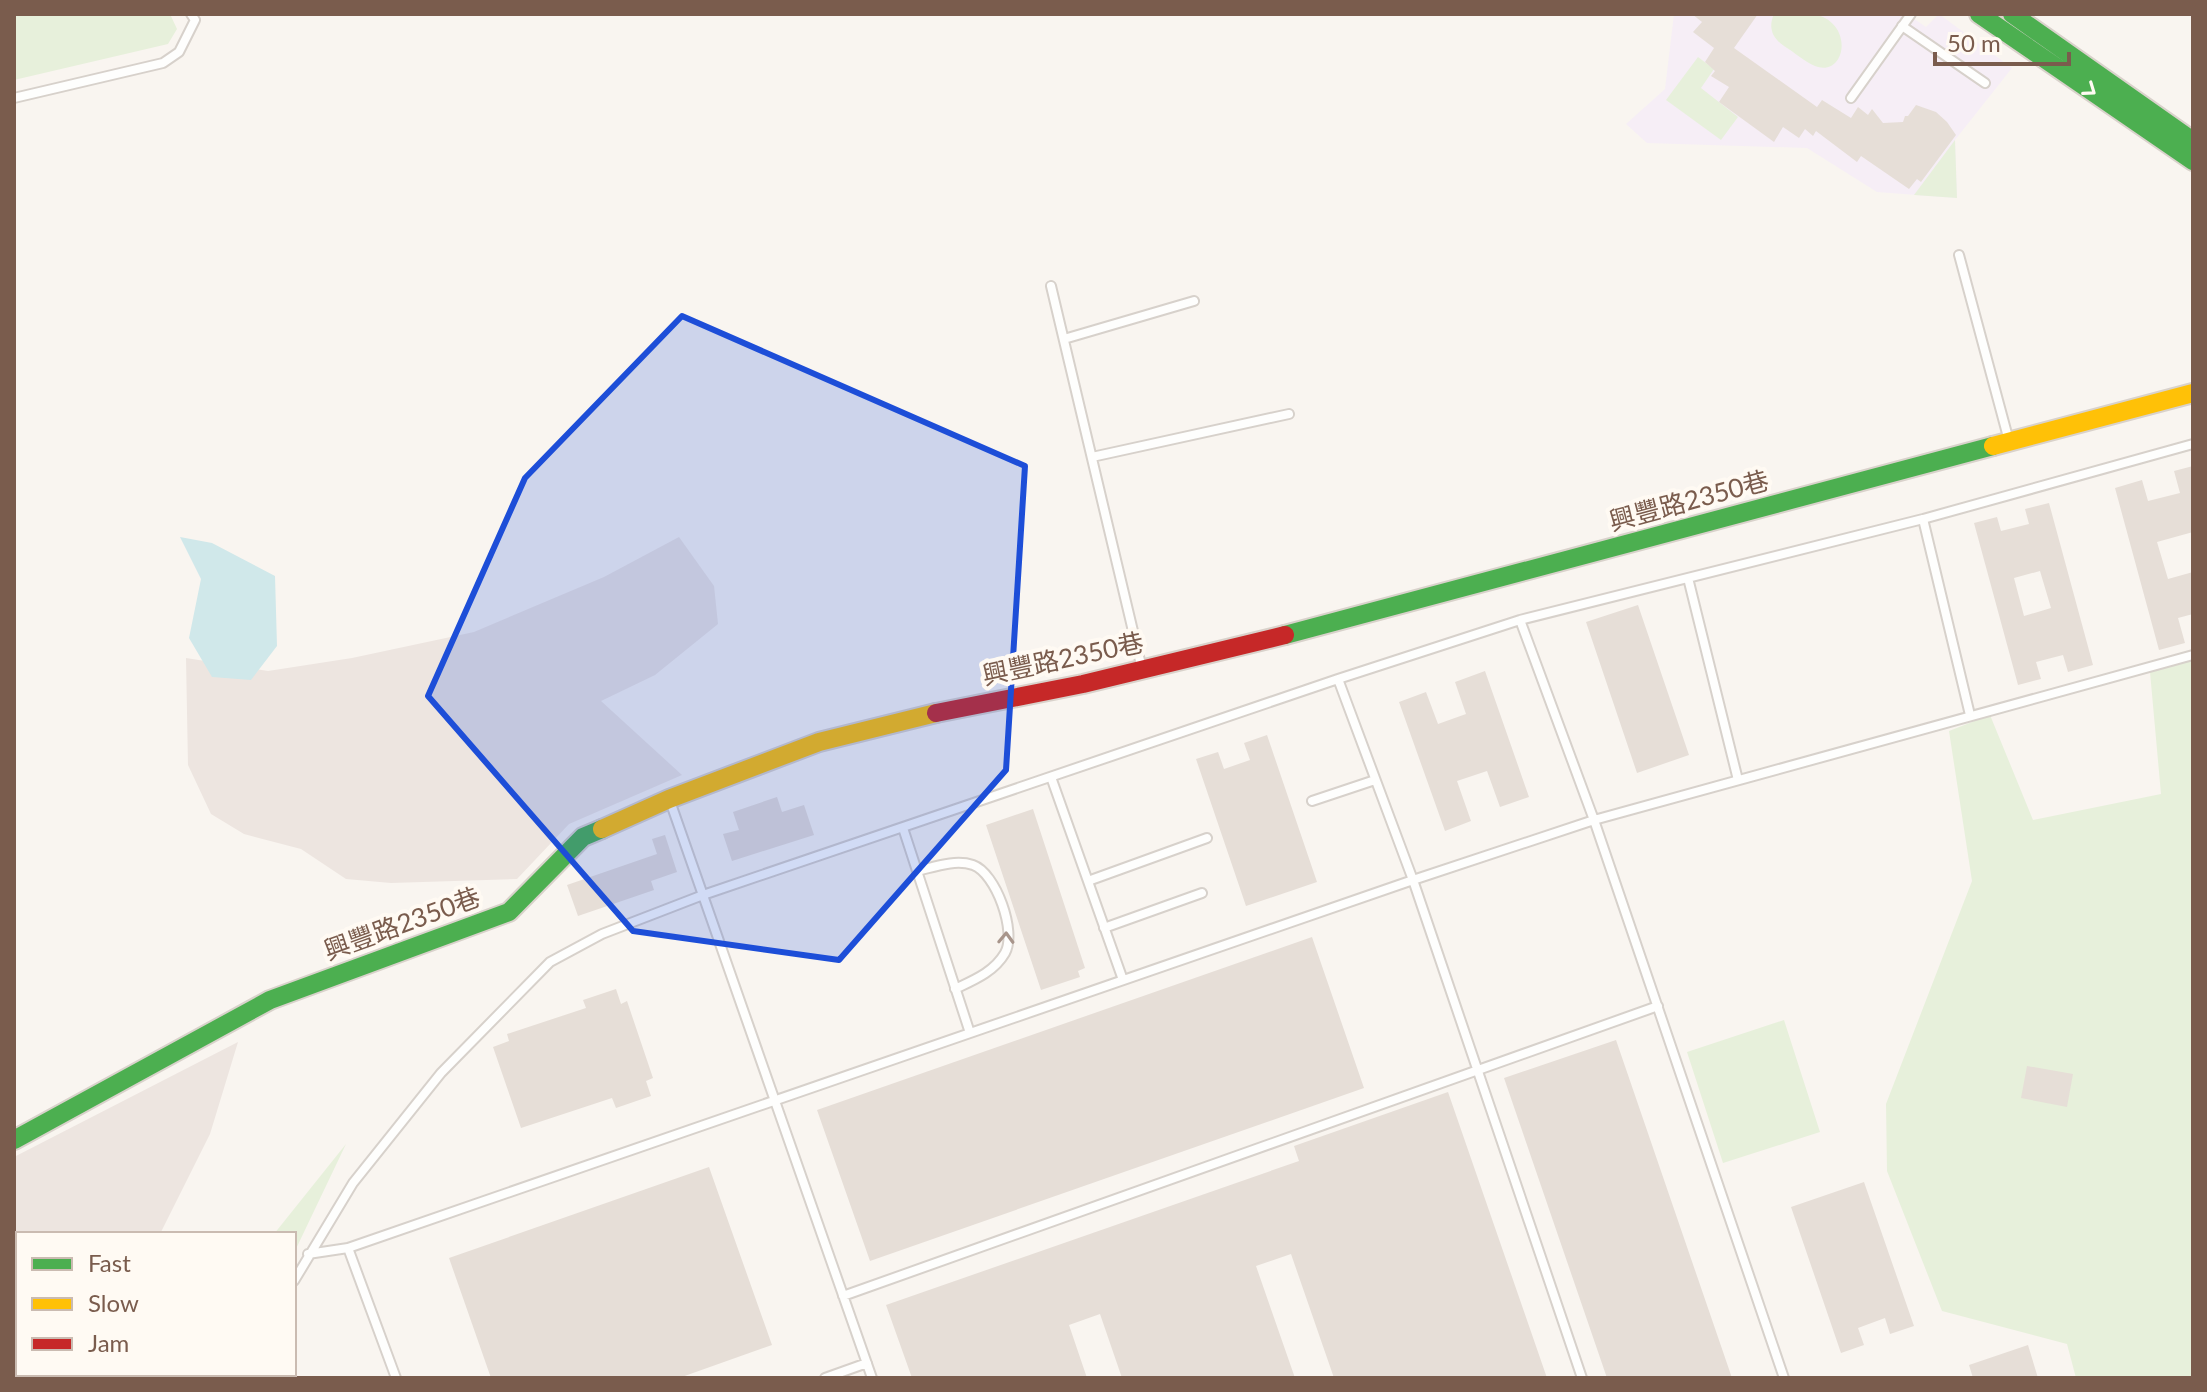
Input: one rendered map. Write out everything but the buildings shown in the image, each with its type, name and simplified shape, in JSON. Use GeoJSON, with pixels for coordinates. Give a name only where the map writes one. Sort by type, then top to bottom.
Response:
{"type":"FeatureCollection","features":[{"type":"Feature","properties":{"kind":"street"},"geometry":{"type":"LineString","coordinates":[[1979,14],[2193,161]]}},
{"type":"Feature","properties":{"kind":"street"},"geometry":{"type":"LineString","coordinates":[[2012,14],[2193,141]]}},
{"type":"Feature","properties":{"kind":"street","name":"興豐路2350巷"},"geometry":{"type":"LineString","coordinates":[[14,1140],[270,1000],[509,912],[583,837],[669,799],[819,742],[964,706],[1142,670],[1344,620],[2193,393]]}},
{"type":"Feature","properties":{"kind":"lane"},"geometry":{"type":"LineString","coordinates":[[1851,98],[1911,14]]}},
{"type":"Feature","properties":{"kind":"lane"},"geometry":{"type":"LineString","coordinates":[[14,98],[163,63],[179,52],[193,17]]}},
{"type":"Feature","properties":{"kind":"lane"},"geometry":{"type":"LineString","coordinates":[[1902,26],[1985,83]]}},
{"type":"Feature","properties":{"kind":"lane"},"geometry":{"type":"LineString","coordinates":[[1959,255],[2009,442]]}},
{"type":"Feature","properties":{"kind":"lane"},"geometry":{"type":"LineString","coordinates":[[1051,286],[1142,670]]}},
{"type":"Feature","properties":{"kind":"lane"},"geometry":{"type":"LineString","coordinates":[[1064,339],[1194,301]]}},
{"type":"Feature","properties":{"kind":"lane"},"geometry":{"type":"LineString","coordinates":[[1092,457],[1289,414]]}},
{"type":"Feature","properties":{"kind":"lane"},"geometry":{"type":"LineString","coordinates":[[296,1277],[353,1183],[441,1073],[550,962],[602,934],[703,895],[1520,620],[1923,519],[2193,444]]}},
{"type":"Feature","properties":{"kind":"lane"},"geometry":{"type":"LineString","coordinates":[[1923,519],[1970,715]]}},
{"type":"Feature","properties":{"kind":"lane"},"geometry":{"type":"LineString","coordinates":[[1688,578],[1738,780]]}},
{"type":"Feature","properties":{"kind":"lane"},"geometry":{"type":"LineString","coordinates":[[1520,620],[1594,820],[1784,1378]]}},
{"type":"Feature","properties":{"kind":"lane"},"geometry":{"type":"LineString","coordinates":[[308,1254],[348,1248],[1594,820],[2193,655]]}},
{"type":"Feature","properties":{"kind":"lane"},"geometry":{"type":"LineString","coordinates":[[1338,679],[1413,880],[1582,1378]]}},
{"type":"Feature","properties":{"kind":"lane"},"geometry":{"type":"LineString","coordinates":[[1051,777],[1123,980]]}},
{"type":"Feature","properties":{"kind":"lane"},"geometry":{"type":"LineString","coordinates":[[1312,801],[1375,780]]}},
{"type":"Feature","properties":{"kind":"lane"},"geometry":{"type":"LineString","coordinates":[[669,799],[872,1378]]}},
{"type":"Feature","properties":{"kind":"lane"},"geometry":{"type":"LineString","coordinates":[[903,828],[970,1033]]}},
{"type":"Feature","properties":{"kind":"lane"},"geometry":{"type":"LineString","coordinates":[[1088,881],[1207,838]]}},
{"type":"Feature","properties":{"kind":"lane"},"geometry":{"type":"LineString","coordinates":[[917,871],[949,864],[974,865],[994,882],[1010,935],[1006,951],[991,971],[955,989]]}},
{"type":"Feature","properties":{"kind":"lane"},"geometry":{"type":"LineString","coordinates":[[1104,928],[1202,893]]}},
{"type":"Feature","properties":{"kind":"lane"},"geometry":{"type":"LineString","coordinates":[[843,1296],[1658,1006]]}},
{"type":"Feature","properties":{"kind":"lane"},"geometry":{"type":"LineString","coordinates":[[348,1248],[396,1378]]}},
{"type":"Feature","properties":{"kind":"lane"},"geometry":{"type":"LineString","coordinates":[[825,1378],[867,1363]]}},
{"type":"Feature","properties":{"kind":"highlighted area"},"geometry":{"type":"Polygon","coordinates":[[[682,316],[1025,466],[1006,770],[839,960],[633,931],[428,696],[525,478],[682,316]]]}},
{"type":"Feature","properties":{"kind":"shaded area"},"geometry":{"type":"Polygon","coordinates":[[[1674,14],[1907,14],[1926,27],[1939,14],[2012,68],[1955,140],[1957,198],[1877,192],[1807,148],[1647,143],[1626,124],[1665,89],[1674,14]]]}},
{"type":"Feature","properties":{"kind":"shaded area"},"geometry":{"type":"Polygon","coordinates":[[[679,537],[714,586],[718,624],[655,675],[601,701],[682,775],[569,824],[517,879],[391,883],[346,879],[301,849],[244,834],[211,814],[188,765],[186,658],[268,671],[352,658],[474,632],[604,577],[679,537]]]}},
{"type":"Feature","properties":{"kind":"shaded area"},"geometry":{"type":"Polygon","coordinates":[[[238,1042],[210,1134],[161,1232],[16,1232],[14,1347],[14,1157],[238,1042]]]}},
{"type":"Feature","properties":{"kind":"green space"},"geometry":{"type":"Polygon","coordinates":[[[1807,13],[1826,18],[1835,26],[1842,47],[1834,64],[1815,66],[1780,43],[1771,28],[1774,14],[1807,13]]]}},
{"type":"Feature","properties":{"kind":"green space"},"geometry":{"type":"Polygon","coordinates":[[[14,14],[170,14],[177,29],[168,44],[14,80],[14,14]]]}},
{"type":"Feature","properties":{"kind":"green space"},"geometry":{"type":"Polygon","coordinates":[[[1698,57],[1714,69],[1701,88],[1738,117],[1721,140],[1666,100],[1698,57]]]}},
{"type":"Feature","properties":{"kind":"green space"},"geometry":{"type":"Polygon","coordinates":[[[1955,140],[1957,198],[1914,195],[1955,140]]]}},
{"type":"Feature","properties":{"kind":"green space"},"geometry":{"type":"Polygon","coordinates":[[[2193,660],[2193,1378],[2076,1378],[2067,1344],[1942,1311],[1887,1171],[1886,1104],[1972,881],[1949,731],[1990,715],[2033,820],[2161,794],[2150,672],[2193,660]]]}},
{"type":"Feature","properties":{"kind":"green space"},"geometry":{"type":"Polygon","coordinates":[[[1784,1020],[1820,1132],[1723,1163],[1687,1052],[1784,1020]]]}},
{"type":"Feature","properties":{"kind":"green space"},"geometry":{"type":"Polygon","coordinates":[[[346,1144],[296,1249],[296,1232],[276,1232],[346,1144]]]}},
{"type":"Feature","properties":{"kind":"water"},"geometry":{"type":"Polygon","coordinates":[[[180,537],[212,543],[275,576],[277,646],[251,680],[212,677],[189,638],[201,579],[180,537]]]}},
{"type":"Feature","properties":{"kind":"traffic: fast"},"geometry":{"type":"LineString","coordinates":[[1979,14],[2193,161]]}},
{"type":"Feature","properties":{"kind":"traffic: fast"},"geometry":{"type":"LineString","coordinates":[[2012,14],[2193,141]]}},
{"type":"Feature","properties":{"kind":"traffic: fast"},"geometry":{"type":"LineString","coordinates":[[1285,635],[1993,446]]}},
{"type":"Feature","properties":{"kind":"traffic: fast"},"geometry":{"type":"LineString","coordinates":[[14,1140],[270,1000],[509,912],[583,837],[602,829]]}},
{"type":"Feature","properties":{"kind":"traffic: slow"},"geometry":{"type":"LineString","coordinates":[[1993,446],[2193,393]]}},
{"type":"Feature","properties":{"kind":"traffic: slow"},"geometry":{"type":"LineString","coordinates":[[602,829],[669,799],[819,742],[936,713]]}},
{"type":"Feature","properties":{"kind":"traffic: jam"},"geometry":{"type":"LineString","coordinates":[[936,713],[1083,684],[1285,635]]}}]}
